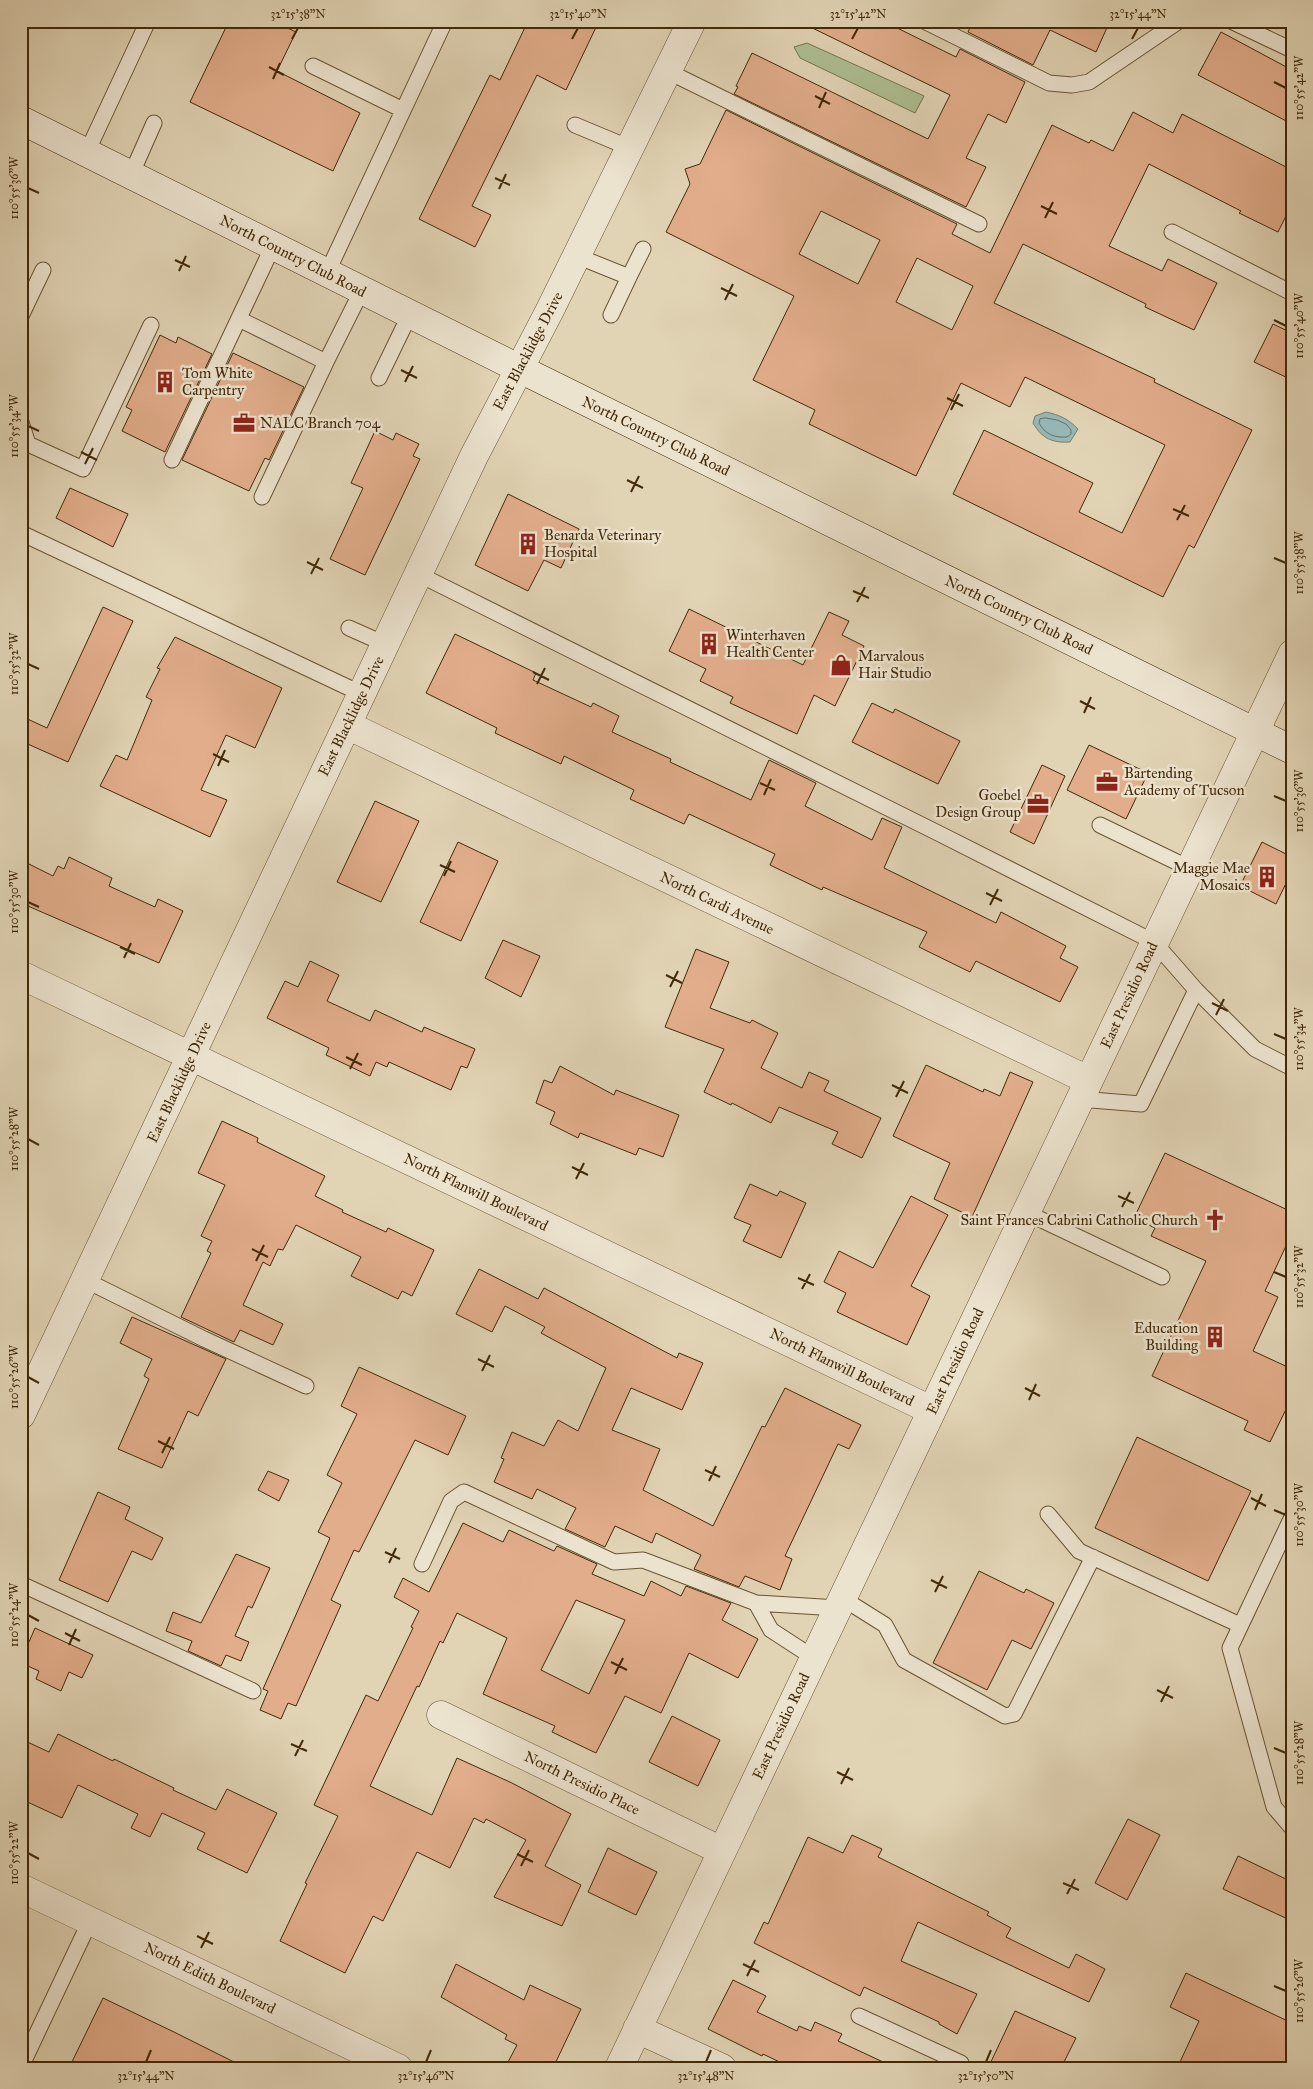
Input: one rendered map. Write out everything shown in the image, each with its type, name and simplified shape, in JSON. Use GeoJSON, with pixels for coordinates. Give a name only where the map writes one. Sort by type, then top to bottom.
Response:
{"type":"FeatureCollection","features":[{"type":"Feature","properties":{"kind":"street","name":"East Blacklidge Drive"},"geometry":{"type":"LineString","coordinates":[[21,1415],[478,448],[518,368],[550,310],[692,21]]}},
{"type":"Feature","properties":{"kind":"street","name":"North Country Club Road"},"geometry":{"type":"LineString","coordinates":[[21,120],[1292,750]]}},
{"type":"Feature","properties":{"kind":"street","name":"East Presidio Road"},"geometry":{"type":"LineString","coordinates":[[619,2068],[1292,654]]}},
{"type":"Feature","properties":{"kind":"street","name":"North Cardi Avenue"},"geometry":{"type":"LineString","coordinates":[[347,725],[1084,1089]]}},
{"type":"Feature","properties":{"kind":"street","name":"North Flanwill Boulevard"},"geometry":{"type":"LineString","coordinates":[[21,975],[931,1410]]}},
{"type":"Feature","properties":{"kind":"street","name":"North Presidio Place"},"geometry":{"type":"LineString","coordinates":[[441,1714],[722,1851]]}},
{"type":"Feature","properties":{"kind":"street","name":"North Edith Boulevard"},"geometry":{"type":"LineString","coordinates":[[21,1888],[398,2068]]}},
{"type":"Feature","properties":{"kind":"street"},"geometry":{"type":"LineString","coordinates":[[637,2029],[722,2068]]}},
{"type":"Feature","properties":{"kind":"lane"},"geometry":{"type":"LineString","coordinates":[[87,152],[148,21]]}},
{"type":"Feature","properties":{"kind":"lane"},"geometry":{"type":"LineString","coordinates":[[327,273],[445,21]]}},
{"type":"Feature","properties":{"kind":"lane"},"geometry":{"type":"LineString","coordinates":[[924,21],[1049,83],[1072,85],[1089,82],[1180,21]]}},
{"type":"Feature","properties":{"kind":"lane"},"geometry":{"type":"LineString","coordinates":[[1231,21],[1292,50]]}},
{"type":"Feature","properties":{"kind":"lane"},"geometry":{"type":"LineString","coordinates":[[313,66],[403,110]]}},
{"type":"Feature","properties":{"kind":"lane"},"geometry":{"type":"LineString","coordinates":[[668,71],[979,224]]}},
{"type":"Feature","properties":{"kind":"lane"},"geometry":{"type":"LineString","coordinates":[[131,175],[154,122]]}},
{"type":"Feature","properties":{"kind":"lane"},"geometry":{"type":"LineString","coordinates":[[575,125],[630,148]]}},
{"type":"Feature","properties":{"kind":"lane"},"geometry":{"type":"LineString","coordinates":[[1172,232],[1292,293]]}},
{"type":"Feature","properties":{"kind":"lane"},"geometry":{"type":"LineString","coordinates":[[172,460],[273,246]]}},
{"type":"Feature","properties":{"kind":"lane"},"geometry":{"type":"LineString","coordinates":[[611,315],[643,249]]}},
{"type":"Feature","properties":{"kind":"lane"},"geometry":{"type":"LineString","coordinates":[[577,256],[629,277]]}},
{"type":"Feature","properties":{"kind":"lane"},"geometry":{"type":"LineString","coordinates":[[21,316],[43,270]]}},
{"type":"Feature","properties":{"kind":"lane"},"geometry":{"type":"LineString","coordinates":[[262,497],[362,290]]}},
{"type":"Feature","properties":{"kind":"lane"},"geometry":{"type":"LineString","coordinates":[[379,378],[410,314]]}},
{"type":"Feature","properties":{"kind":"lane"},"geometry":{"type":"LineString","coordinates":[[239,319],[326,362]]}},
{"type":"Feature","properties":{"kind":"lane"},"geometry":{"type":"LineString","coordinates":[[21,422],[28,444],[83,469],[151,326]]}},
{"type":"Feature","properties":{"kind":"lane"},"geometry":{"type":"LineString","coordinates":[[21,533],[362,694]]}},
{"type":"Feature","properties":{"kind":"lane"},"geometry":{"type":"LineString","coordinates":[[418,574],[1154,942],[1196,990],[1255,1049],[1292,1068]]}},
{"type":"Feature","properties":{"kind":"lane"},"geometry":{"type":"LineString","coordinates":[[349,628],[385,644]]}},
{"type":"Feature","properties":{"kind":"lane"},"geometry":{"type":"LineString","coordinates":[[1100,825],[1189,868]]}},
{"type":"Feature","properties":{"kind":"lane"},"geometry":{"type":"LineString","coordinates":[[1084,1089],[1141,1104],[1196,990]]}},
{"type":"Feature","properties":{"kind":"lane"},"geometry":{"type":"LineString","coordinates":[[1026,1212],[1162,1277]]}},
{"type":"Feature","properties":{"kind":"lane"},"geometry":{"type":"LineString","coordinates":[[85,1280],[204,1339],[306,1386]]}},
{"type":"Feature","properties":{"kind":"lane"},"geometry":{"type":"LineString","coordinates":[[422,1564],[451,1501],[464,1492],[614,1562],[643,1560],[756,1603],[840,1603],[884,1625],[904,1660],[1005,1716],[1014,1714],[1093,1557]]}},
{"type":"Feature","properties":{"kind":"lane"},"geometry":{"type":"LineString","coordinates":[[1048,1514],[1079,1551],[1240,1625]]}},
{"type":"Feature","properties":{"kind":"lane"},"geometry":{"type":"LineString","coordinates":[[1292,1517],[1230,1648],[1274,1807],[1292,1828]]}},
{"type":"Feature","properties":{"kind":"lane"},"geometry":{"type":"LineString","coordinates":[[21,1584],[253,1691]]}},
{"type":"Feature","properties":{"kind":"lane"},"geometry":{"type":"LineString","coordinates":[[756,1603],[772,1630],[814,1658]]}},
{"type":"Feature","properties":{"kind":"lane"},"geometry":{"type":"LineString","coordinates":[[21,2067],[90,1921]]}},
{"type":"Feature","properties":{"kind":"lane"},"geometry":{"type":"LineString","coordinates":[[859,2016],[961,2063]]}},
{"type":"Feature","properties":{"kind":"green space"},"geometry":{"type":"Polygon","coordinates":[[[807,43],[924,96],[915,113],[800,58],[794,47],[807,43]]]}},
{"type":"Feature","properties":{"kind":"water"},"geometry":{"type":"Polygon","coordinates":[[[1046,412],[1064,418],[1078,429],[1070,442],[1058,442],[1048,439],[1036,428],[1033,423],[1035,416],[1046,412]]]}},
{"type":"Feature","properties":{"kind":"building"},"geometry":{"type":"Polygon","coordinates":[[[229,21],[273,21],[296,32],[277,71],[360,113],[333,171],[190,102],[229,21]]]}},
{"type":"Feature","properties":{"kind":"building"},"geometry":{"type":"Polygon","coordinates":[[[528,21],[599,21],[566,90],[537,75],[472,206],[491,215],[475,247],[419,219],[490,75],[500,80],[528,21]]]}},
{"type":"Feature","properties":{"kind":"building"},"geometry":{"type":"Polygon","coordinates":[[[798,21],[883,21],[956,57],[960,49],[1025,82],[1006,123],[988,114],[966,158],[986,167],[966,207],[734,94],[752,53],[928,139],[950,95],[798,21]]]}},
{"type":"Feature","properties":{"kind":"building"},"geometry":{"type":"Polygon","coordinates":[[[973,21],[1110,21],[1096,52],[1050,30],[1033,65],[968,32],[973,21]]]}},
{"type":"Feature","properties":{"kind":"building"},"geometry":{"type":"Polygon","coordinates":[[[1221,32],[1292,70],[1292,124],[1198,75],[1221,32]]]}},
{"type":"Feature","properties":{"kind":"building"},"geometry":{"type":"Polygon","coordinates":[[[726,110],[957,224],[952,234],[990,253],[1052,125],[1089,143],[1091,140],[1113,151],[1133,112],[1173,133],[1182,114],[1292,170],[1292,204],[1278,232],[1149,164],[1109,246],[1162,271],[1168,259],[1217,283],[1194,330],[1145,307],[1146,304],[1023,244],[994,303],[1155,379],[1154,382],[1252,430],[1194,548],[1189,545],[1163,597],[953,494],[984,430],[1093,483],[1079,512],[1122,533],[1165,445],[1025,377],[1010,407],[961,383],[916,476],[809,424],[815,410],[753,380],[794,296],[666,232],[690,184],[685,169],[700,164],[726,110]],[[821,211],[799,254],[858,284],[880,240],[821,211]],[[917,258],[896,302],[952,330],[973,286],[917,258]]]}},
{"type":"Feature","properties":{"kind":"building"},"geometry":{"type":"Polygon","coordinates":[[[1273,324],[1292,333],[1292,380],[1254,362],[1273,324]]]}},
{"type":"Feature","properties":{"kind":"building","name":"Tom White Carpentry"},"geometry":{"type":"Polygon","coordinates":[[[160,335],[176,343],[178,337],[212,354],[165,452],[122,431],[132,410],[126,407],[160,335]]]}},
{"type":"Feature","properties":{"kind":"building","name":"NALC Branch 704"},"geometry":{"type":"Polygon","coordinates":[[[233,353],[304,387],[269,460],[265,458],[249,491],[182,460],[233,353]]]}},
{"type":"Feature","properties":{"kind":"building"},"geometry":{"type":"Polygon","coordinates":[[[375,431],[393,440],[396,433],[419,444],[413,456],[420,459],[365,575],[330,559],[363,488],[351,483],[375,431]]]}},
{"type":"Feature","properties":{"kind":"building"},"geometry":{"type":"Polygon","coordinates":[[[70,488],[128,514],[113,547],[56,518],[70,488]]]}},
{"type":"Feature","properties":{"kind":"building","name":"Benarda Veterinary Hospital"},"geometry":{"type":"Polygon","coordinates":[[[508,494],[579,529],[561,568],[544,560],[528,591],[475,565],[508,494]]]}},
{"type":"Feature","properties":{"kind":"building"},"geometry":{"type":"Polygon","coordinates":[[[103,607],[133,621],[68,762],[21,741],[21,716],[47,728],[103,607]]]}},
{"type":"Feature","properties":{"kind":"building"},"geometry":{"type":"Polygon","coordinates":[[[689,609],[803,665],[829,612],[849,621],[842,635],[864,646],[835,706],[814,695],[797,734],[730,703],[733,697],[700,681],[706,669],[669,651],[689,609]]]}},
{"type":"Feature","properties":{"kind":"building"},"geometry":{"type":"Polygon","coordinates":[[[455,634],[536,673],[533,680],[591,707],[593,703],[619,716],[612,732],[671,759],[670,762],[751,800],[769,760],[816,783],[805,806],[872,840],[882,818],[902,827],[884,868],[996,923],[1001,912],[1066,946],[1060,958],[1078,967],[1060,1002],[976,961],[970,972],[919,947],[927,932],[823,887],[822,890],[770,865],[775,854],[689,814],[684,824],[630,799],[634,790],[564,756],[561,764],[495,733],[497,728],[426,693],[455,634]]]}},
{"type":"Feature","properties":{"kind":"building"},"geometry":{"type":"Polygon","coordinates":[[[175,637],[282,688],[255,748],[226,735],[201,790],[227,800],[210,837],[100,786],[116,755],[127,760],[152,700],[146,697],[160,669],[157,668],[175,637]]]}},
{"type":"Feature","properties":{"kind":"building"},"geometry":{"type":"Polygon","coordinates":[[[872,703],[893,713],[895,709],[960,741],[938,784],[852,742],[872,703]]]}},
{"type":"Feature","properties":{"kind":"building","name":"Bartending Academy of Tucson"},"geometry":{"type":"Polygon","coordinates":[[[1089,745],[1148,773],[1126,819],[1067,790],[1089,745]]]}},
{"type":"Feature","properties":{"kind":"building","name":"Goebel Design Group"},"geometry":{"type":"Polygon","coordinates":[[[1042,765],[1065,776],[1034,844],[1010,832],[1042,765]]]}},
{"type":"Feature","properties":{"kind":"building"},"geometry":{"type":"Polygon","coordinates":[[[375,801],[419,821],[381,902],[337,882],[375,801]]]}},
{"type":"Feature","properties":{"kind":"building"},"geometry":{"type":"Polygon","coordinates":[[[458,842],[498,861],[461,941],[420,922],[458,842]]]}},
{"type":"Feature","properties":{"kind":"building","name":"Maggie Mae Mosaics"},"geometry":{"type":"Polygon","coordinates":[[[1262,842],[1292,857],[1292,871],[1276,904],[1240,886],[1262,842]]]}},
{"type":"Feature","properties":{"kind":"building"},"geometry":{"type":"Polygon","coordinates":[[[69,857],[112,878],[109,886],[155,907],[158,899],[183,911],[159,963],[21,903],[21,860],[53,876],[58,866],[64,869],[69,857]]]}},
{"type":"Feature","properties":{"kind":"building"},"geometry":{"type":"Polygon","coordinates":[[[503,940],[540,956],[521,997],[485,978],[503,940]]]}},
{"type":"Feature","properties":{"kind":"building"},"geometry":{"type":"Polygon","coordinates":[[[696,949],[729,962],[710,1008],[750,1023],[752,1020],[778,1033],[761,1068],[802,1088],[809,1072],[829,1081],[824,1091],[881,1118],[862,1158],[832,1144],[838,1132],[779,1107],[771,1123],[732,1103],[731,1105],[704,1092],[724,1049],[665,1027],[696,949]]]}},
{"type":"Feature","properties":{"kind":"building"},"geometry":{"type":"Polygon","coordinates":[[[310,961],[339,975],[327,1001],[370,1021],[375,1010],[422,1032],[424,1027],[475,1049],[467,1068],[461,1066],[451,1090],[389,1062],[387,1067],[376,1062],[370,1076],[326,1055],[329,1048],[267,1018],[285,981],[298,987],[310,961]]]}},
{"type":"Feature","properties":{"kind":"building"},"geometry":{"type":"Polygon","coordinates":[[[926,1065],[983,1092],[984,1089],[1000,1096],[1010,1072],[1033,1082],[972,1217],[934,1199],[950,1163],[893,1136],[926,1065]]]}},
{"type":"Feature","properties":{"kind":"building"},"geometry":{"type":"Polygon","coordinates":[[[560,1066],[614,1095],[616,1090],[679,1115],[663,1157],[639,1148],[636,1155],[580,1133],[578,1138],[550,1124],[555,1112],[536,1103],[544,1080],[552,1083],[560,1066]]]}},
{"type":"Feature","properties":{"kind":"building"},"geometry":{"type":"Polygon","coordinates":[[[222,1121],[258,1138],[257,1142],[325,1176],[315,1196],[343,1210],[342,1212],[386,1232],[388,1228],[434,1250],[412,1296],[402,1291],[398,1299],[351,1276],[361,1257],[296,1225],[283,1250],[278,1249],[270,1266],[263,1262],[243,1305],[283,1324],[273,1345],[240,1330],[234,1342],[181,1317],[211,1253],[207,1251],[212,1241],[201,1236],[225,1185],[198,1173],[222,1121]]]}},
{"type":"Feature","properties":{"kind":"building"},"geometry":{"type":"Polygon","coordinates":[[[1165,1153],[1292,1212],[1292,1233],[1265,1291],[1278,1297],[1253,1351],[1292,1369],[1292,1397],[1270,1442],[1244,1430],[1248,1421],[1152,1376],[1206,1261],[1151,1236],[1155,1228],[1134,1218],[1165,1153]]]}},
{"type":"Feature","properties":{"kind":"building"},"geometry":{"type":"Polygon","coordinates":[[[750,1184],[777,1196],[780,1191],[806,1203],[781,1258],[743,1241],[751,1225],[734,1218],[750,1184]]]}},
{"type":"Feature","properties":{"kind":"building"},"geometry":{"type":"Polygon","coordinates":[[[911,1196],[948,1215],[911,1286],[930,1296],[907,1345],[837,1312],[846,1293],[824,1282],[839,1251],[873,1268],[911,1196]]]}},
{"type":"Feature","properties":{"kind":"building"},"geometry":{"type":"Polygon","coordinates":[[[479,1269],[538,1299],[544,1288],[677,1358],[679,1353],[703,1363],[682,1410],[631,1388],[612,1430],[660,1449],[643,1490],[713,1526],[762,1426],[765,1427],[785,1388],[861,1425],[849,1449],[838,1444],[785,1556],[792,1559],[780,1590],[745,1576],[739,1587],[694,1569],[701,1555],[656,1533],[652,1543],[615,1526],[605,1547],[565,1529],[576,1508],[537,1489],[532,1499],[494,1482],[504,1459],[501,1458],[512,1432],[544,1446],[558,1420],[578,1431],[606,1368],[541,1333],[545,1327],[505,1306],[492,1332],[456,1314],[479,1269]]]}},
{"type":"Feature","properties":{"kind":"building"},"geometry":{"type":"Polygon","coordinates":[[[132,1317],[226,1359],[198,1416],[188,1411],[162,1468],[118,1449],[149,1379],[144,1376],[152,1359],[120,1343],[132,1317]]]}},
{"type":"Feature","properties":{"kind":"building"},"geometry":{"type":"Polygon","coordinates":[[[359,1367],[466,1416],[448,1455],[415,1440],[359,1552],[354,1550],[331,1600],[341,1605],[296,1706],[288,1703],[281,1719],[260,1710],[268,1691],[263,1689],[330,1538],[318,1532],[342,1483],[327,1475],[357,1414],[341,1406],[359,1367]]]}},
{"type":"Feature","properties":{"kind":"building"},"geometry":{"type":"Polygon","coordinates":[[[1137,1437],[1251,1491],[1208,1581],[1095,1528],[1137,1437]]]}},
{"type":"Feature","properties":{"kind":"building"},"geometry":{"type":"Polygon","coordinates":[[[268,1471],[289,1480],[279,1501],[258,1490],[268,1471]]]}},
{"type":"Feature","properties":{"kind":"building"},"geometry":{"type":"Polygon","coordinates":[[[98,1492],[130,1507],[125,1519],[163,1538],[152,1560],[132,1551],[108,1602],[59,1580],[98,1492]]]}},
{"type":"Feature","properties":{"kind":"building"},"geometry":{"type":"Polygon","coordinates":[[[463,1523],[503,1542],[509,1530],[554,1551],[557,1546],[597,1564],[592,1574],[644,1596],[651,1581],[681,1596],[686,1586],[731,1603],[722,1620],[758,1639],[738,1678],[689,1653],[661,1713],[625,1696],[596,1753],[552,1732],[555,1726],[483,1694],[507,1638],[457,1613],[443,1643],[440,1641],[419,1687],[417,1686],[370,1786],[432,1815],[457,1758],[512,1783],[571,1814],[545,1866],[581,1885],[562,1926],[494,1897],[526,1840],[486,1819],[484,1823],[474,1818],[450,1868],[417,1852],[383,1921],[373,1916],[345,1973],[280,1941],[307,1884],[305,1883],[338,1816],[314,1805],[366,1695],[378,1701],[413,1628],[411,1627],[419,1611],[394,1597],[403,1578],[429,1592],[463,1523]],[[576,1600],[541,1670],[589,1694],[625,1620],[576,1600]]]}},
{"type":"Feature","properties":{"kind":"building"},"geometry":{"type":"Polygon","coordinates":[[[236,1554],[270,1568],[252,1608],[248,1606],[235,1636],[249,1642],[241,1661],[226,1655],[221,1666],[188,1651],[192,1641],[166,1631],[173,1612],[201,1623],[236,1554]]]}},
{"type":"Feature","properties":{"kind":"building"},"geometry":{"type":"Polygon","coordinates":[[[979,1571],[1024,1593],[1026,1589],[1054,1603],[1031,1649],[1012,1640],[987,1690],[933,1663],[979,1571]]]}},
{"type":"Feature","properties":{"kind":"building"},"geometry":{"type":"Polygon","coordinates":[[[35,1628],[93,1655],[82,1678],[69,1672],[61,1691],[36,1679],[39,1671],[21,1663],[21,1638],[29,1642],[35,1628]]]}},
{"type":"Feature","properties":{"kind":"building"},"geometry":{"type":"Polygon","coordinates":[[[672,1716],[720,1740],[698,1786],[649,1762],[672,1716]]]}},
{"type":"Feature","properties":{"kind":"building"},"geometry":{"type":"Polygon","coordinates":[[[58,1734],[113,1761],[114,1759],[216,1810],[227,1789],[277,1813],[247,1873],[197,1849],[205,1833],[162,1813],[150,1837],[131,1828],[138,1814],[78,1785],[62,1818],[21,1799],[21,1739],[49,1752],[58,1734]]]}},
{"type":"Feature","properties":{"kind":"building"},"geometry":{"type":"Polygon","coordinates":[[[1128,1819],[1160,1835],[1127,1900],[1095,1883],[1128,1819]]]}},
{"type":"Feature","properties":{"kind":"building"},"geometry":{"type":"Polygon","coordinates":[[[852,1835],[882,1849],[878,1857],[989,1912],[987,1915],[1011,1928],[1006,1937],[1069,1968],[1076,1954],[1105,1969],[1089,2002],[918,1922],[901,1961],[977,1994],[957,2034],[939,2024],[939,2022],[864,1987],[860,1996],[754,1943],[764,1922],[768,1924],[808,1837],[843,1853],[852,1835]]]}},
{"type":"Feature","properties":{"kind":"building"},"geometry":{"type":"Polygon","coordinates":[[[608,1848],[657,1872],[636,1915],[588,1892],[608,1848]]]}},
{"type":"Feature","properties":{"kind":"building"},"geometry":{"type":"Polygon","coordinates":[[[1238,1856],[1292,1882],[1292,1921],[1223,1889],[1238,1856]]]}},
{"type":"Feature","properties":{"kind":"building"},"geometry":{"type":"Polygon","coordinates":[[[456,1964],[524,2000],[530,1985],[581,2009],[553,2068],[521,2068],[508,2062],[517,2045],[505,2039],[507,2035],[441,1997],[456,1964]]]}},
{"type":"Feature","properties":{"kind":"building"},"geometry":{"type":"Polygon","coordinates":[[[1186,1973],[1292,2023],[1292,2068],[1193,2068],[1180,2062],[1199,2021],[1170,2007],[1186,1973]]]}},
{"type":"Feature","properties":{"kind":"building"},"geometry":{"type":"Polygon","coordinates":[[[733,1980],[766,1996],[757,2012],[797,2031],[799,2026],[811,2031],[815,2022],[842,2034],[838,2041],[896,2068],[792,2068],[763,2054],[762,2056],[708,2029],[733,1980]]]}},
{"type":"Feature","properties":{"kind":"building"},"geometry":{"type":"Polygon","coordinates":[[[103,1998],[174,2032],[246,2068],[69,2068],[103,1998]]]}},
{"type":"Feature","properties":{"kind":"building"},"geometry":{"type":"Polygon","coordinates":[[[1015,2011],[1076,2038],[1061,2068],[988,2068],[1015,2011]]]}},
{"type":"Feature","properties":{"kind":"place","name":"Tom White Carpentry"},"geometry":{"type":"Point","coordinates":[165,382]}},
{"type":"Feature","properties":{"kind":"place","name":"NALC Branch 704"},"geometry":{"type":"Point","coordinates":[244,423]}},
{"type":"Feature","properties":{"kind":"place","name":"Benarda Veterinary Hospital"},"geometry":{"type":"Point","coordinates":[528,544]}},
{"type":"Feature","properties":{"kind":"place","name":"Winterhaven Health Center"},"geometry":{"type":"Point","coordinates":[709,644]}},
{"type":"Feature","properties":{"kind":"place","name":"Marvalous Hair Studio"},"geometry":{"type":"Point","coordinates":[841,665]}},
{"type":"Feature","properties":{"kind":"place","name":"Bartending Academy of Tucson"},"geometry":{"type":"Point","coordinates":[1107,782]}},
{"type":"Feature","properties":{"kind":"place","name":"Goebel Design Group"},"geometry":{"type":"Point","coordinates":[1038,804]}},
{"type":"Feature","properties":{"kind":"place","name":"Maggie Mae Mosaics"},"geometry":{"type":"Point","coordinates":[1267,877]}},
{"type":"Feature","properties":{"kind":"place","name":"Saint Frances Cabrini Catholic Church"},"geometry":{"type":"Point","coordinates":[1215,1220]}},
{"type":"Feature","properties":{"kind":"place","name":"Education Building"},"geometry":{"type":"Point","coordinates":[1215,1337]}}]}
